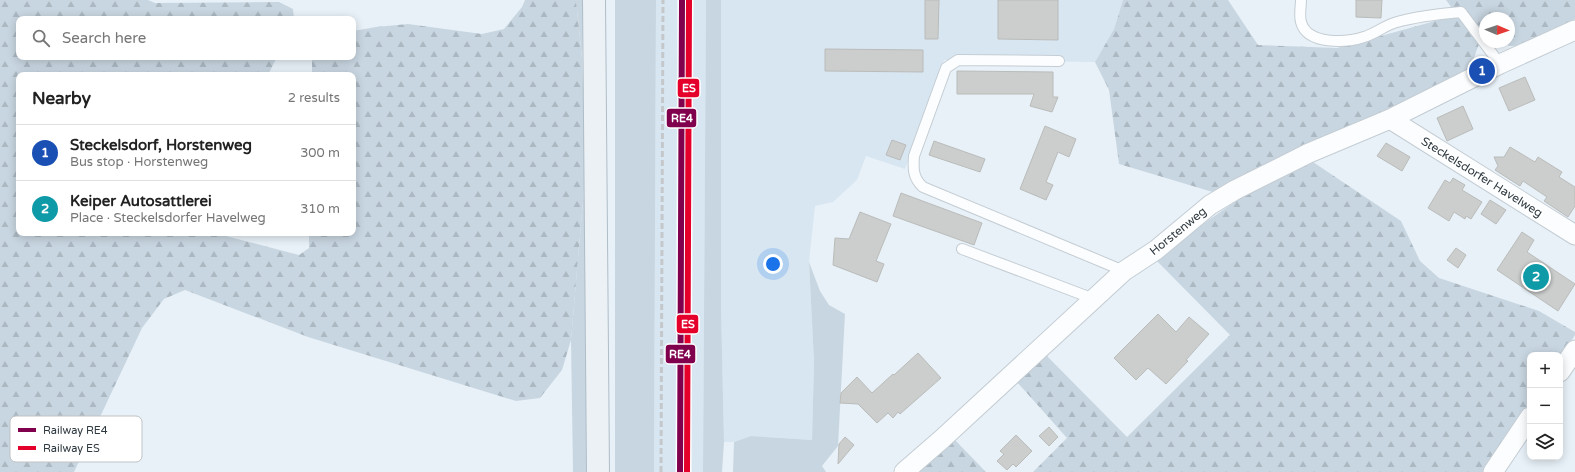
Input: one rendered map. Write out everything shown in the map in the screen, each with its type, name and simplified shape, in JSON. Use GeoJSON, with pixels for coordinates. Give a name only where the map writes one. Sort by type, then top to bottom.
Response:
{"type":"FeatureCollection","features":[{"type":"Feature","properties":{"kind":"main road"},"geometry":{"type":"LineString","coordinates":[[594,0],[598,472]]}},
{"type":"Feature","properties":{"kind":"street","name":"Horstenweg"},"geometry":{"type":"LineString","coordinates":[[904,472],[942,439],[1124,271],[1156,250],[1210,205],[1235,190],[1309,153],[1390,118],[1500,64],[1575,30]]}},
{"type":"Feature","properties":{"kind":"street","name":"Steckelsdorfer Havelweg"},"geometry":{"type":"LineString","coordinates":[[1390,118],[1575,235]]}},
{"type":"Feature","properties":{"kind":"street"},"geometry":{"type":"LineString","coordinates":[[1563,368],[1575,350]]}},
{"type":"Feature","properties":{"kind":"street"},"geometry":{"type":"LineString","coordinates":[[1494,472],[1527,422]]}},
{"type":"Feature","properties":{"kind":"lane"},"geometry":{"type":"LineString","coordinates":[[1301,0],[1301,22],[1306,30],[1320,39],[1339,42],[1364,37],[1396,22],[1428,15],[1461,12],[1500,64]]}},
{"type":"Feature","properties":{"kind":"lane"},"geometry":{"type":"LineString","coordinates":[[1059,61],[958,60],[946,68],[914,156],[915,178],[923,187],[1124,271]]}},
{"type":"Feature","properties":{"kind":"lane"},"geometry":{"type":"LineString","coordinates":[[962,249],[1094,299]]}},
{"type":"Feature","properties":{"kind":"shaded area"},"geometry":{"type":"Polygon","coordinates":[[[656,0],[706,0],[703,472],[654,472],[656,0]]]}},
{"type":"Feature","properties":{"kind":"shaded area"},"geometry":{"type":"Polygon","coordinates":[[[721,0],[1123,0],[1114,29],[1095,62],[944,60],[905,169],[866,156],[857,180],[833,202],[815,206],[809,262],[814,362],[812,440],[751,436],[734,442],[724,442],[721,306],[721,0]]]}},
{"type":"Feature","properties":{"kind":"green space"},"geometry":{"type":"Polygon","coordinates":[[[0,0],[148,0],[155,3],[279,2],[293,9],[294,16],[16,16],[16,60],[276,60],[270,72],[16,72],[16,236],[226,236],[299,255],[309,248],[309,236],[356,236],[356,72],[312,72],[312,60],[356,60],[356,30],[408,24],[482,34],[504,29],[522,7],[525,0],[576,0],[582,58],[586,166],[571,340],[562,370],[540,398],[516,401],[308,337],[185,290],[164,299],[142,328],[100,416],[10,416],[10,462],[79,462],[74,472],[0,472],[0,0]]]}},
{"type":"Feature","properties":{"kind":"green space"},"geometry":{"type":"Polygon","coordinates":[[[576,0],[583,0],[582,58],[576,0]]]}},
{"type":"Feature","properties":{"kind":"green space"},"geometry":{"type":"Polygon","coordinates":[[[615,0],[656,0],[654,472],[615,472],[615,0]]]}},
{"type":"Feature","properties":{"kind":"green space"},"geometry":{"type":"Polygon","coordinates":[[[706,0],[721,0],[721,306],[724,442],[722,472],[703,472],[706,0]]]}},
{"type":"Feature","properties":{"kind":"green space"},"geometry":{"type":"Polygon","coordinates":[[[1123,0],[1228,0],[1258,45],[1337,48],[1457,15],[1446,0],[1575,0],[1575,19],[1518,46],[1515,46],[1515,12],[1479,12],[1479,45],[1467,72],[1303,148],[1216,193],[1119,164],[1109,90],[1095,62],[1114,29],[1123,0]]]}},
{"type":"Feature","properties":{"kind":"green space"},"geometry":{"type":"Polygon","coordinates":[[[1313,162],[1401,221],[1420,261],[1439,278],[1539,311],[1575,332],[1575,335],[1563,353],[1527,352],[1527,407],[1484,472],[1033,472],[1067,438],[1017,382],[1046,355],[1127,437],[1230,335],[1154,258],[1239,199],[1313,162]]]}},
{"type":"Feature","properties":{"kind":"green space"},"geometry":{"type":"Polygon","coordinates":[[[586,166],[587,472],[573,472],[571,340],[586,166]]]}},
{"type":"Feature","properties":{"kind":"green space"},"geometry":{"type":"Polygon","coordinates":[[[809,262],[820,291],[829,305],[845,314],[838,446],[822,466],[826,472],[733,472],[734,442],[751,436],[812,440],[814,362],[809,262]]]}},
{"type":"Feature","properties":{"kind":"green space"},"geometry":{"type":"Polygon","coordinates":[[[954,439],[986,472],[918,472],[954,439]]]}},
{"type":"Feature","properties":{"kind":"building"},"geometry":{"type":"Polygon","coordinates":[[[925,0],[939,0],[938,39],[925,39],[925,0]]]}},
{"type":"Feature","properties":{"kind":"building"},"geometry":{"type":"Polygon","coordinates":[[[998,0],[1058,0],[1058,40],[998,39],[998,0]]]}},
{"type":"Feature","properties":{"kind":"building"},"geometry":{"type":"Polygon","coordinates":[[[1356,0],[1382,0],[1381,18],[1356,17],[1356,0]]]}},
{"type":"Feature","properties":{"kind":"building"},"geometry":{"type":"Polygon","coordinates":[[[825,49],[923,50],[923,72],[825,71],[825,49]]]}},
{"type":"Feature","properties":{"kind":"building"},"geometry":{"type":"Polygon","coordinates":[[[957,71],[1053,72],[1053,97],[1058,97],[1052,112],[1030,106],[1034,94],[957,94],[957,71]]]}},
{"type":"Feature","properties":{"kind":"building"},"geometry":{"type":"Polygon","coordinates":[[[1525,77],[1535,100],[1509,111],[1499,88],[1525,77]]]}},
{"type":"Feature","properties":{"kind":"building"},"geometry":{"type":"Polygon","coordinates":[[[1463,106],[1473,129],[1447,141],[1437,118],[1463,106]]]}},
{"type":"Feature","properties":{"kind":"building"},"geometry":{"type":"Polygon","coordinates":[[[1045,126],[1076,139],[1069,157],[1058,152],[1046,182],[1053,185],[1046,200],[1020,189],[1045,126]]]}},
{"type":"Feature","properties":{"kind":"building"},"geometry":{"type":"Polygon","coordinates":[[[892,140],[906,145],[900,160],[886,155],[892,140]]]}},
{"type":"Feature","properties":{"kind":"building"},"geometry":{"type":"Polygon","coordinates":[[[934,141],[985,159],[980,172],[929,155],[934,141]]]}},
{"type":"Feature","properties":{"kind":"building"},"geometry":{"type":"Polygon","coordinates":[[[1386,143],[1410,157],[1402,171],[1377,156],[1386,143]]]}},
{"type":"Feature","properties":{"kind":"building"},"geometry":{"type":"Polygon","coordinates":[[[1510,147],[1535,162],[1538,157],[1562,172],[1559,177],[1575,187],[1575,206],[1568,217],[1544,201],[1547,197],[1523,181],[1520,186],[1495,170],[1498,166],[1494,157],[1504,157],[1510,147]]]}},
{"type":"Feature","properties":{"kind":"building"},"geometry":{"type":"Polygon","coordinates":[[[1453,178],[1465,185],[1462,190],[1482,202],[1471,219],[1466,216],[1465,219],[1454,212],[1449,221],[1428,208],[1445,180],[1450,183],[1453,178]]]}},
{"type":"Feature","properties":{"kind":"building"},"geometry":{"type":"Polygon","coordinates":[[[901,193],[982,223],[974,245],[893,216],[901,193]]]}},
{"type":"Feature","properties":{"kind":"building"},"geometry":{"type":"Polygon","coordinates":[[[1490,200],[1506,210],[1496,224],[1481,214],[1490,200]]]}},
{"type":"Feature","properties":{"kind":"building"},"geometry":{"type":"Polygon","coordinates":[[[860,212],[891,224],[876,261],[884,264],[877,282],[833,265],[835,238],[849,239],[860,212]]]}},
{"type":"Feature","properties":{"kind":"building"},"geometry":{"type":"Polygon","coordinates":[[[1522,232],[1534,240],[1527,252],[1575,284],[1558,311],[1497,270],[1522,232]]]}},
{"type":"Feature","properties":{"kind":"building"},"geometry":{"type":"Polygon","coordinates":[[[1456,248],[1466,255],[1458,268],[1447,260],[1456,248]]]}},
{"type":"Feature","properties":{"kind":"building"},"geometry":{"type":"Polygon","coordinates":[[[1158,314],[1176,332],[1189,317],[1209,334],[1186,360],[1188,361],[1166,384],[1148,368],[1136,380],[1114,358],[1158,314]]]}},
{"type":"Feature","properties":{"kind":"building"},"geometry":{"type":"Polygon","coordinates":[[[918,353],[941,378],[900,414],[898,412],[893,418],[888,413],[877,423],[858,404],[840,403],[841,393],[857,377],[872,393],[918,353]]]}},
{"type":"Feature","properties":{"kind":"building"},"geometry":{"type":"Polygon","coordinates":[[[1049,427],[1058,437],[1049,446],[1039,436],[1049,427]]]}},
{"type":"Feature","properties":{"kind":"building"},"geometry":{"type":"Polygon","coordinates":[[[1016,435],[1032,451],[1016,467],[1013,464],[1007,470],[997,461],[1004,454],[1000,451],[1016,435]]]}},
{"type":"Feature","properties":{"kind":"building"},"geometry":{"type":"Polygon","coordinates":[[[845,437],[854,445],[838,464],[839,444],[845,437]]]}},
{"type":"Feature","properties":{"kind":"railway"},"geometry":{"type":"LineString","coordinates":[[661,472],[663,0]]}},
{"type":"Feature","properties":{"kind":"rail line","name":"RE4"},"geometry":{"type":"LineString","coordinates":[[680,472],[682,0]]}},
{"type":"Feature","properties":{"kind":"rail line","name":"ES"},"geometry":{"type":"LineString","coordinates":[[687,472],[689,0]]}},
{"type":"Feature","properties":{"kind":"place","name":"Steckelsdorf, Horstenweg"},"geometry":{"type":"Point","coordinates":[1482,71]}},
{"type":"Feature","properties":{"kind":"place","name":"Keiper Autosattlerei"},"geometry":{"type":"Point","coordinates":[1536,277]}}]}
